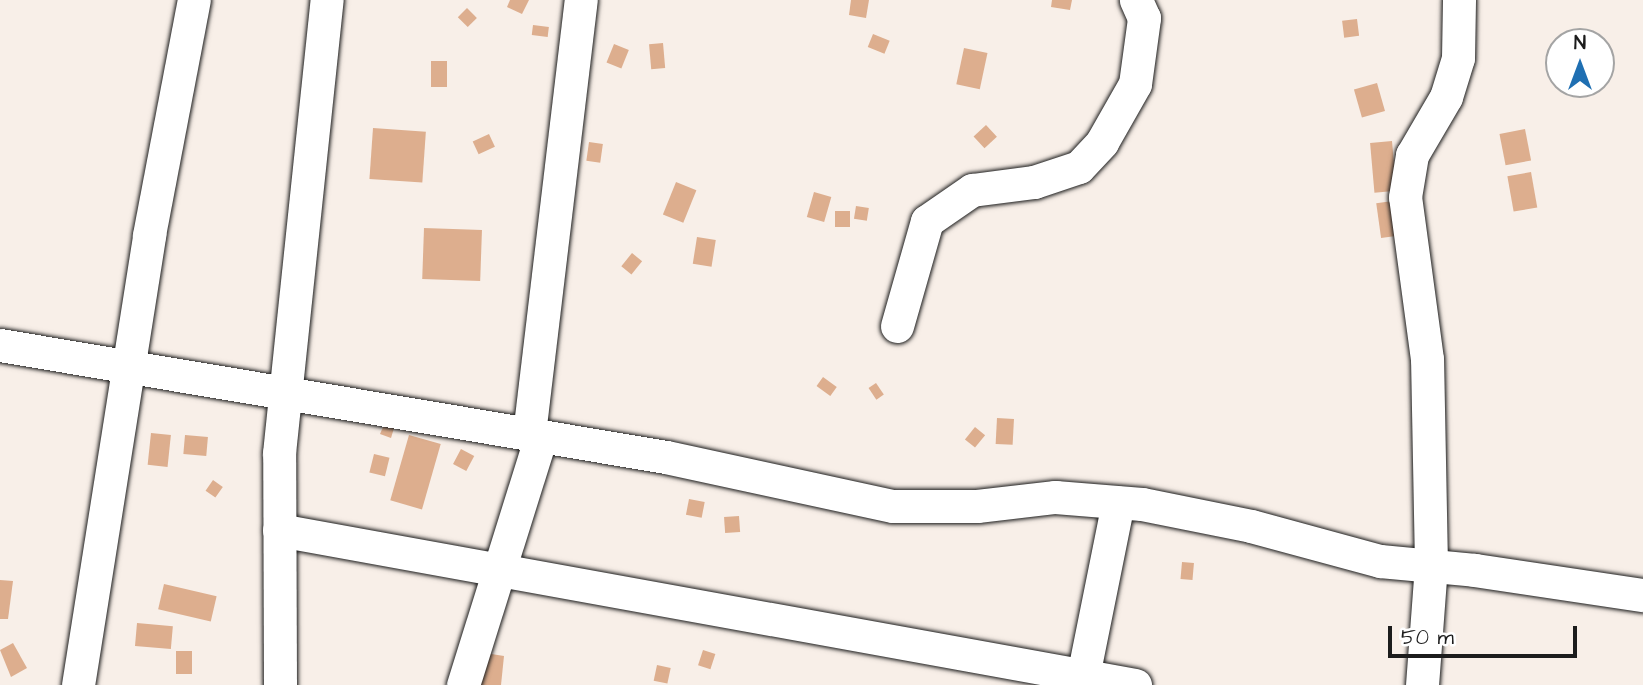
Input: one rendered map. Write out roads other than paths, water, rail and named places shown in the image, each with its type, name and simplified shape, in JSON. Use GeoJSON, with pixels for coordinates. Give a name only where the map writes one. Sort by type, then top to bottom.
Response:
{"type":"FeatureCollection","features":[{"type":"Feature","properties":{"kind":"street"},"geometry":{"type":"LineString","coordinates":[[78,685],[128,366],[194,0]]}},
{"type":"Feature","properties":{"kind":"street"},"geometry":{"type":"LineString","coordinates":[[281,685],[279,453],[327,0]]}},
{"type":"Feature","properties":{"kind":"street"},"geometry":{"type":"LineString","coordinates":[[463,685],[499,571],[535,435],[580,0]]}},
{"type":"Feature","properties":{"kind":"street"},"geometry":{"type":"LineString","coordinates":[[897,326],[927,221],[972,190],[1034,182],[1079,167],[1102,142],[1135,84],[1144,18],[1136,0]]}},
{"type":"Feature","properties":{"kind":"street"},"geometry":{"type":"LineString","coordinates":[[1422,685],[1431,565],[1426,359],[1405,197],[1412,155],[1446,97],[1458,58],[1459,0]]}},
{"type":"Feature","properties":{"kind":"street"},"geometry":{"type":"LineString","coordinates":[[0,345],[666,457],[893,506],[977,506],[1055,497],[1118,502],[1251,526],[1380,561],[1431,565],[1643,595]]}},
{"type":"Feature","properties":{"kind":"street"},"geometry":{"type":"LineString","coordinates":[[1083,676],[1118,502]]}},
{"type":"Feature","properties":{"kind":"street"},"geometry":{"type":"LineString","coordinates":[[279,530],[1135,685]]}}]}
